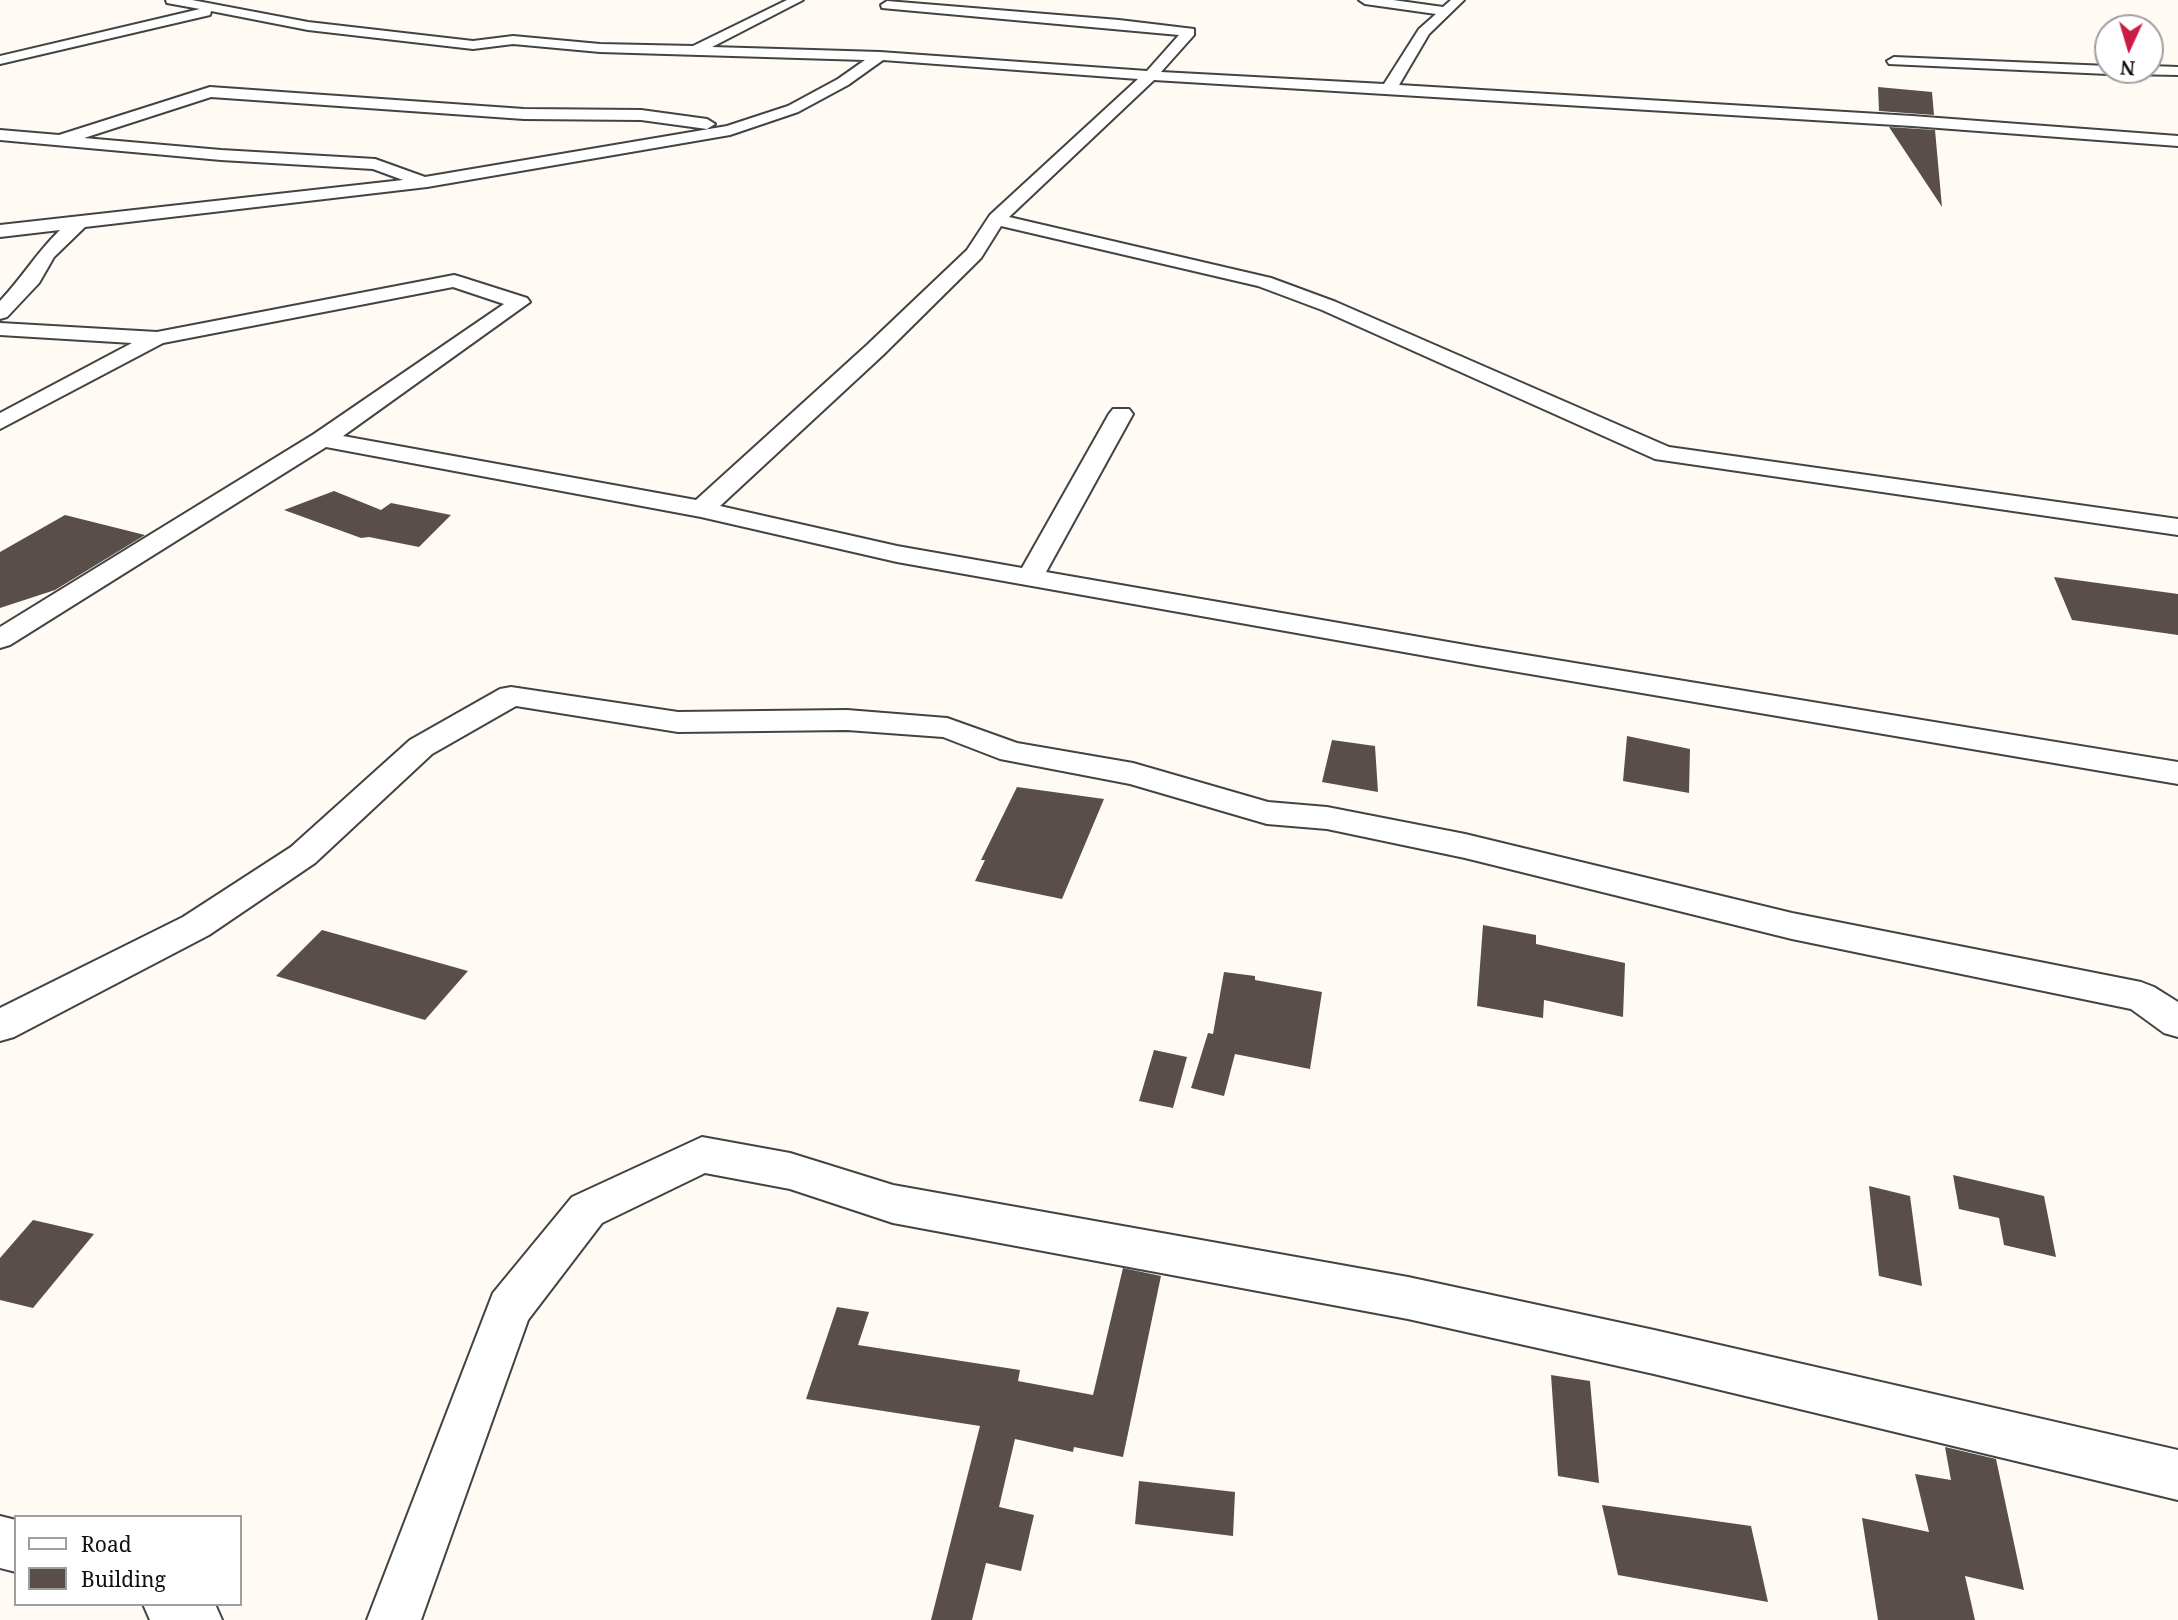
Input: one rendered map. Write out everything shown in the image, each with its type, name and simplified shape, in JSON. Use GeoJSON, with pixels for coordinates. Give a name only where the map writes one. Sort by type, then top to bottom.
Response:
{"type":"FeatureCollection","features":[{"type":"Feature","properties":{"kind":"street"},"geometry":{"type":"LineString","coordinates":[[172,0],[308,26],[473,45],[513,40],[600,48],[880,56],[1150,76],[1912,121],[2178,141]]}},
{"type":"Feature","properties":{"kind":"street"},"geometry":{"type":"LineString","coordinates":[[0,60],[261,0]]}},
{"type":"Feature","properties":{"kind":"street"},"geometry":{"type":"LineString","coordinates":[[694,50],[797,0]]}},
{"type":"Feature","properties":{"kind":"street"},"geometry":{"type":"LineString","coordinates":[[976,11],[993,0]]}},
{"type":"Feature","properties":{"kind":"street"},"geometry":{"type":"LineString","coordinates":[[1365,0],[1444,11]]}},
{"type":"Feature","properties":{"kind":"street"},"geometry":{"type":"LineString","coordinates":[[1389,89],[1424,32],[1458,0]]}},
{"type":"Feature","properties":{"kind":"street"},"geometry":{"type":"LineString","coordinates":[[701,509],[964,264],[974,254],[996,219],[1150,76],[1189,32],[887,5]]}},
{"type":"Feature","properties":{"kind":"street"},"geometry":{"type":"LineString","coordinates":[[0,231],[427,182],[730,130],[793,109],[843,82],[880,56]]}},
{"type":"Feature","properties":{"kind":"street"},"geometry":{"type":"LineString","coordinates":[[1894,61],[2094,68]]}},
{"type":"Feature","properties":{"kind":"street"},"geometry":{"type":"LineString","coordinates":[[61,140],[210,92],[524,114],[641,115],[730,130]]}},
{"type":"Feature","properties":{"kind":"street"},"geometry":{"type":"LineString","coordinates":[[0,135],[221,155],[375,164],[427,182]]}},
{"type":"Feature","properties":{"kind":"street"},"geometry":{"type":"LineString","coordinates":[[996,219],[1264,282],[1329,306],[1664,454],[2178,527]]}},
{"type":"Feature","properties":{"kind":"street"},"geometry":{"type":"LineString","coordinates":[[0,313],[32,279],[46,254],[80,221]]}},
{"type":"Feature","properties":{"kind":"street"},"geometry":{"type":"LineString","coordinates":[[0,330],[157,338],[454,281],[520,302],[322,439],[0,639]]}},
{"type":"Feature","properties":{"kind":"street"},"geometry":{"type":"LineString","coordinates":[[0,422],[157,338]]}},
{"type":"Feature","properties":{"kind":"street"},"geometry":{"type":"LineString","coordinates":[[1031,577],[1121,414]]}},
{"type":"Feature","properties":{"kind":"street"},"geometry":{"type":"LineString","coordinates":[[322,439],[701,509],[897,554],[1464,654],[2178,773]]}},
{"type":"Feature","properties":{"kind":"street"},"geometry":{"type":"LineString","coordinates":[[0,1026],[196,926],[303,855],[421,747],[511,696],[678,722],[847,720],[947,728],[1012,752],[1133,774],[1267,813],[1326,818],[1465,846],[1791,926],[2141,997],[2178,1022]]}},
{"type":"Feature","properties":{"kind":"street"},"geometry":{"type":"LineString","coordinates":[[394,1620],[509,1308],[587,1210],[702,1155],[790,1171],[893,1204],[1408,1298],[2178,1475]]}},
{"type":"Feature","properties":{"kind":"street"},"geometry":{"type":"LineString","coordinates":[[173,1606],[195,1620]]}},
{"type":"Feature","properties":{"kind":"building"},"geometry":{"type":"Polygon","coordinates":[[[1878,87],[1932,92],[1934,115],[1879,111],[1878,87]]]}},
{"type":"Feature","properties":{"kind":"building"},"geometry":{"type":"Polygon","coordinates":[[[1889,127],[1935,130],[1942,207],[1889,127]]]}},
{"type":"Feature","properties":{"kind":"building"},"geometry":{"type":"Polygon","coordinates":[[[334,491],[381,510],[391,503],[451,515],[419,547],[369,537],[361,538],[284,510],[334,491]]]}},
{"type":"Feature","properties":{"kind":"building"},"geometry":{"type":"Polygon","coordinates":[[[65,515],[145,535],[55,590],[0,608],[0,552],[65,515]]]}},
{"type":"Feature","properties":{"kind":"building"},"geometry":{"type":"Polygon","coordinates":[[[2054,577],[2178,594],[2178,635],[2072,620],[2054,577]]]}},
{"type":"Feature","properties":{"kind":"building"},"geometry":{"type":"Polygon","coordinates":[[[1627,736],[1690,749],[1689,793],[1623,781],[1627,736]]]}},
{"type":"Feature","properties":{"kind":"building"},"geometry":{"type":"Polygon","coordinates":[[[1332,740],[1375,746],[1378,792],[1322,782],[1332,740]]]}},
{"type":"Feature","properties":{"kind":"building"},"geometry":{"type":"Polygon","coordinates":[[[1017,787],[1104,799],[1062,899],[975,881],[985,860],[981,860],[1017,787]]]}},
{"type":"Feature","properties":{"kind":"building"},"geometry":{"type":"Polygon","coordinates":[[[1483,925],[1536,935],[1536,944],[1625,963],[1623,1017],[1544,1000],[1543,1018],[1477,1006],[1483,925]]]}},
{"type":"Feature","properties":{"kind":"building"},"geometry":{"type":"Polygon","coordinates":[[[322,930],[468,971],[425,1020],[276,976],[322,930]]]}},
{"type":"Feature","properties":{"kind":"building"},"geometry":{"type":"Polygon","coordinates":[[[1224,972],[1255,976],[1255,980],[1322,992],[1310,1069],[1235,1054],[1224,1096],[1191,1088],[1208,1033],[1213,1034],[1224,972]]]}},
{"type":"Feature","properties":{"kind":"building"},"geometry":{"type":"Polygon","coordinates":[[[1154,1050],[1187,1057],[1173,1108],[1139,1101],[1154,1050]]]}},
{"type":"Feature","properties":{"kind":"building"},"geometry":{"type":"Polygon","coordinates":[[[1953,1175],[2044,1196],[2056,1257],[2004,1245],[1999,1218],[1959,1209],[1953,1175]]]}},
{"type":"Feature","properties":{"kind":"building"},"geometry":{"type":"Polygon","coordinates":[[[1869,1186],[1910,1196],[1922,1286],[1879,1276],[1869,1186]]]}},
{"type":"Feature","properties":{"kind":"building"},"geometry":{"type":"Polygon","coordinates":[[[33,1220],[94,1234],[33,1308],[0,1300],[0,1258],[33,1220]]]}},
{"type":"Feature","properties":{"kind":"building"},"geometry":{"type":"Polygon","coordinates":[[[1123,1268],[1161,1276],[1123,1457],[1074,1447],[1073,1452],[1015,1439],[999,1507],[1034,1515],[1021,1571],[986,1563],[972,1620],[931,1620],[980,1426],[806,1399],[837,1307],[869,1312],[858,1345],[1020,1370],[1018,1381],[1093,1395],[1123,1268]]]}},
{"type":"Feature","properties":{"kind":"building"},"geometry":{"type":"Polygon","coordinates":[[[1551,1375],[1590,1381],[1599,1483],[1558,1476],[1551,1375]]]}},
{"type":"Feature","properties":{"kind":"building"},"geometry":{"type":"Polygon","coordinates":[[[1945,1447],[1996,1459],[2024,1590],[1965,1576],[1975,1620],[1878,1620],[1862,1518],[1929,1532],[1915,1474],[1951,1480],[1945,1447]]]}},
{"type":"Feature","properties":{"kind":"building"},"geometry":{"type":"Polygon","coordinates":[[[1139,1481],[1235,1492],[1233,1536],[1135,1524],[1139,1481]]]}},
{"type":"Feature","properties":{"kind":"building"},"geometry":{"type":"Polygon","coordinates":[[[1602,1505],[1751,1526],[1768,1602],[1618,1575],[1602,1505]]]}}]}
